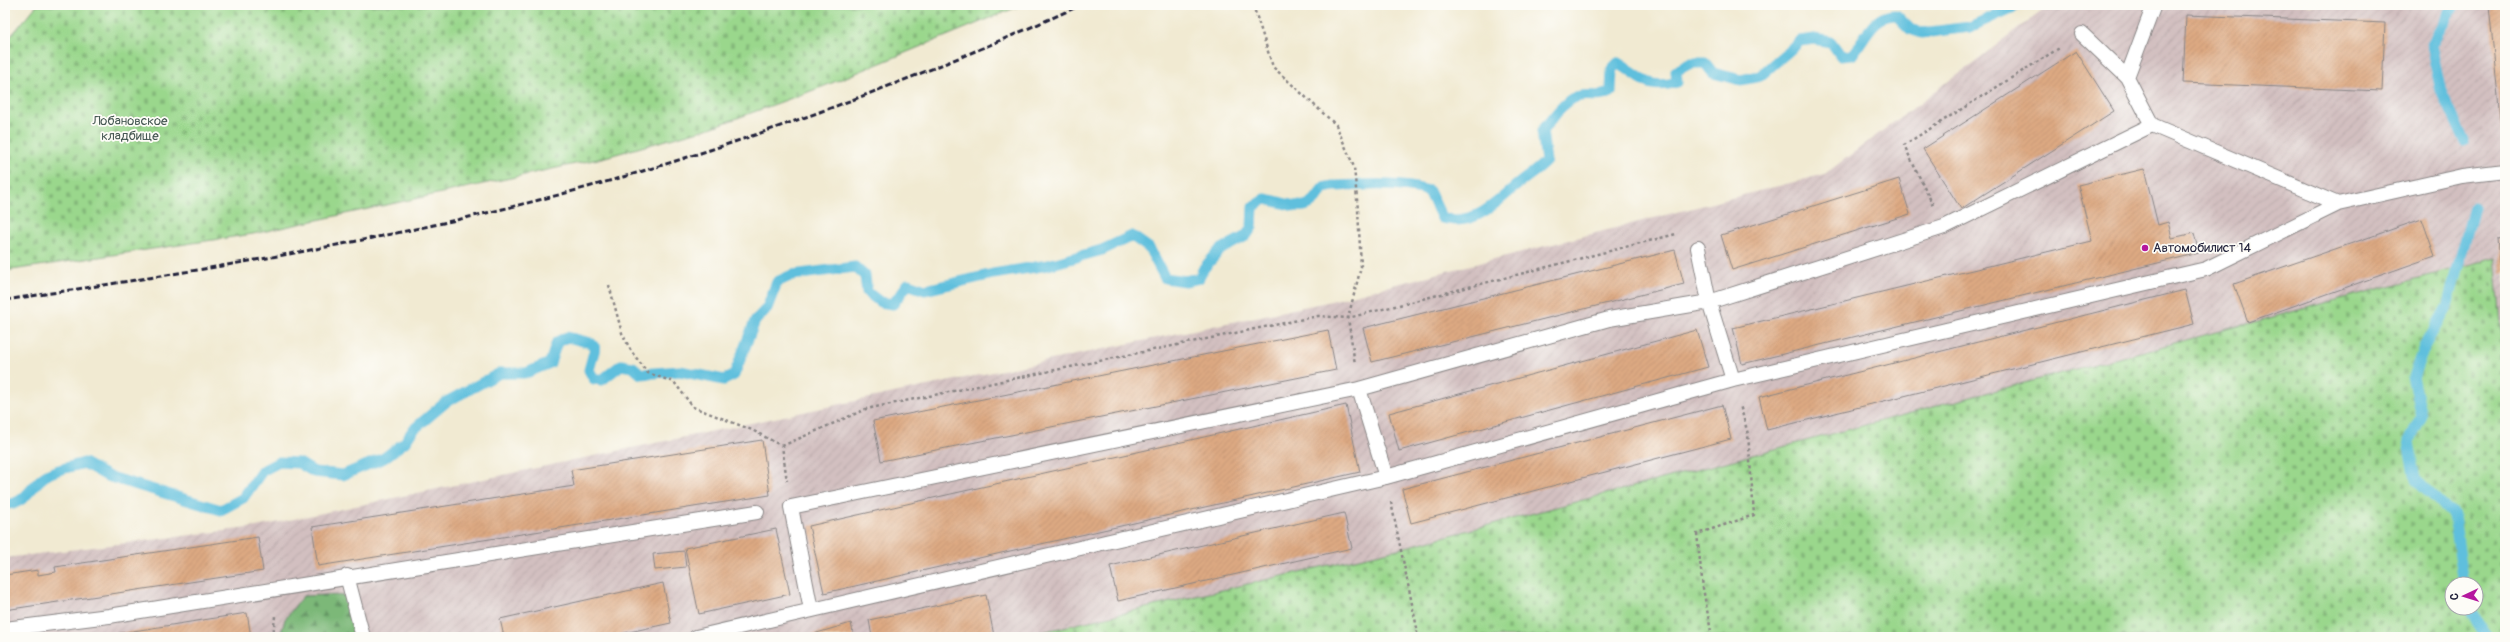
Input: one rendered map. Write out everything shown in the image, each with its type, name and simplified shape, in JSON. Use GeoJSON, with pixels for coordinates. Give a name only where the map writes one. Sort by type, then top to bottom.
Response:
{"type":"FeatureCollection","features":[{"type":"Feature","properties":{"kind":"lane"},"geometry":{"type":"LineString","coordinates":[[2127,77],[2154,5]]}},
{"type":"Feature","properties":{"kind":"lane"},"geometry":{"type":"LineString","coordinates":[[2082,34],[2127,77],[2152,125],[2338,204]]}},
{"type":"Feature","properties":{"kind":"lane"},"geometry":{"type":"LineString","coordinates":[[811,610],[791,507],[1359,389],[1609,318],[1709,302],[1944,227],[2152,125]]}},
{"type":"Feature","properties":{"kind":"lane"},"geometry":{"type":"LineString","coordinates":[[696,637],[1386,477],[1733,380],[2206,269],[2338,204],[2462,176],[2505,170]]}},
{"type":"Feature","properties":{"kind":"lane"},"geometry":{"type":"LineString","coordinates":[[1698,248],[1709,302],[1733,380]]}},
{"type":"Feature","properties":{"kind":"lane"},"geometry":{"type":"LineString","coordinates":[[1359,389],[1386,477]]}},
{"type":"Feature","properties":{"kind":"lane"},"geometry":{"type":"LineString","coordinates":[[5,629],[109,616],[347,576],[757,512]]}},
{"type":"Feature","properties":{"kind":"lane"},"geometry":{"type":"LineString","coordinates":[[347,576],[363,637]]}},
{"type":"Feature","properties":{"kind":"path"},"geometry":{"type":"LineString","coordinates":[[1253,5],[1273,67],[1336,125],[1354,167],[1361,267],[1348,318],[1359,389]]}},
{"type":"Feature","properties":{"kind":"path"},"geometry":{"type":"LineString","coordinates":[[1944,227],[1904,145],[2082,34]]}},
{"type":"Feature","properties":{"kind":"path"},"geometry":{"type":"LineString","coordinates":[[782,446],[866,409],[1318,316],[1348,318],[1675,234],[1698,248]]}},
{"type":"Feature","properties":{"kind":"path"},"geometry":{"type":"LineString","coordinates":[[609,285],[622,333],[631,350],[648,373],[674,382],[693,407],[752,430],[782,446]]}},
{"type":"Feature","properties":{"kind":"path"},"geometry":{"type":"LineString","coordinates":[[1712,637],[1703,588],[1697,534],[1754,515],[1748,434],[1733,380]]}},
{"type":"Feature","properties":{"kind":"path"},"geometry":{"type":"LineString","coordinates":[[782,446],[791,507]]}},
{"type":"Feature","properties":{"kind":"path"},"geometry":{"type":"LineString","coordinates":[[1386,477],[1417,628],[1417,637]]}},
{"type":"Feature","properties":{"kind":"shaded area"},"geometry":{"type":"Polygon","coordinates":[[[2050,5],[2505,5],[2505,367],[2495,259],[1402,548],[1021,637],[5,637],[5,558],[256,527],[1327,302],[1825,174],[2050,5]]]}},
{"type":"Feature","properties":{"kind":"green space","name":"Лобановское кладбище"},"geometry":{"type":"Polygon","coordinates":[[[37,5],[1022,5],[822,87],[710,128],[598,159],[253,234],[5,271],[5,43],[37,5]]]}},
{"type":"Feature","properties":{"kind":"green space"},"geometry":{"type":"Polygon","coordinates":[[[2495,258],[2505,367],[2505,637],[1021,637],[1402,548],[2495,258]]]}},
{"type":"Feature","properties":{"kind":"green space"},"geometry":{"type":"Polygon","coordinates":[[[303,596],[346,596],[363,637],[280,637],[285,619],[303,596]]]}},
{"type":"Feature","properties":{"kind":"building"},"geometry":{"type":"Polygon","coordinates":[[[2489,5],[2505,5],[2505,138],[2502,138],[2489,5]]]}},
{"type":"Feature","properties":{"kind":"building"},"geometry":{"type":"Polygon","coordinates":[[[2186,15],[2385,23],[2382,91],[2183,83],[2186,15]]]}},
{"type":"Feature","properties":{"kind":"building"},"geometry":{"type":"Polygon","coordinates":[[[2076,51],[2114,111],[1961,209],[1923,149],[2076,51]]]}},
{"type":"Feature","properties":{"kind":"building"},"geometry":{"type":"Polygon","coordinates":[[[2144,169],[2158,225],[2168,222],[2172,238],[2194,233],[2199,253],[1742,364],[1733,328],[2092,241],[2078,185],[2144,169]]]}},
{"type":"Feature","properties":{"kind":"building"},"geometry":{"type":"Polygon","coordinates":[[[1899,179],[1910,214],[1732,270],[1721,235],[1899,179]]]}},
{"type":"Feature","properties":{"kind":"building"},"geometry":{"type":"Polygon","coordinates":[[[2422,219],[2435,256],[2248,322],[2234,284],[2422,219]]]}},
{"type":"Feature","properties":{"kind":"building"},"geometry":{"type":"Polygon","coordinates":[[[2505,238],[2505,272],[2501,273],[2498,239],[2505,238]]]}},
{"type":"Feature","properties":{"kind":"building"},"geometry":{"type":"Polygon","coordinates":[[[1675,250],[1684,284],[1372,362],[1363,328],[1675,250]]]}},
{"type":"Feature","properties":{"kind":"building"},"geometry":{"type":"Polygon","coordinates":[[[2185,290],[2194,324],[1767,430],[1759,397],[2185,290]]]}},
{"type":"Feature","properties":{"kind":"building"},"geometry":{"type":"Polygon","coordinates":[[[1328,330],[1336,370],[881,461],[873,421],[1328,330]]]}},
{"type":"Feature","properties":{"kind":"building"},"geometry":{"type":"Polygon","coordinates":[[[1697,330],[1708,367],[1399,451],[1389,413],[1697,330]]]}},
{"type":"Feature","properties":{"kind":"building"},"geometry":{"type":"Polygon","coordinates":[[[1346,405],[1360,472],[824,593],[809,526],[1346,405]]]}},
{"type":"Feature","properties":{"kind":"building"},"geometry":{"type":"Polygon","coordinates":[[[1722,405],[1731,439],[1411,523],[1402,489],[1722,405]]]}},
{"type":"Feature","properties":{"kind":"building"},"geometry":{"type":"Polygon","coordinates":[[[762,440],[770,495],[318,566],[312,527],[574,486],[571,470],[762,440]]]}},
{"type":"Feature","properties":{"kind":"building"},"geometry":{"type":"Polygon","coordinates":[[[1344,513],[1352,548],[1118,601],[1110,566],[1344,513]]]}},
{"type":"Feature","properties":{"kind":"building"},"geometry":{"type":"Polygon","coordinates":[[[776,529],[790,594],[699,614],[685,548],[776,529]]]}},
{"type":"Feature","properties":{"kind":"building"},"geometry":{"type":"Polygon","coordinates":[[[258,537],[263,571],[5,610],[5,575],[38,570],[38,575],[56,572],[55,567],[258,537]]]}},
{"type":"Feature","properties":{"kind":"building"},"geometry":{"type":"Polygon","coordinates":[[[684,551],[686,567],[655,570],[653,554],[684,551]]]}},
{"type":"Feature","properties":{"kind":"building"},"geometry":{"type":"Polygon","coordinates":[[[663,583],[671,623],[606,637],[504,637],[500,619],[663,583]]]}},
{"type":"Feature","properties":{"kind":"building"},"geometry":{"type":"Polygon","coordinates":[[[986,595],[994,636],[872,637],[869,620],[986,595]]]}},
{"type":"Feature","properties":{"kind":"building"},"geometry":{"type":"Polygon","coordinates":[[[247,613],[251,637],[102,637],[102,636],[247,613]]]}},
{"type":"Feature","properties":{"kind":"building"},"geometry":{"type":"Polygon","coordinates":[[[851,623],[854,637],[803,637],[851,623]]]}},
{"type":"Feature","properties":{"kind":"waterway"},"geometry":{"type":"LineString","coordinates":[[5,504],[12,503],[23,498],[45,476],[59,470],[84,463],[107,476],[221,510],[243,498],[262,471],[279,462],[299,463],[314,472],[343,475],[384,458],[405,442],[413,430],[446,402],[500,373],[526,373],[550,363],[557,342],[567,337],[591,343],[595,348],[589,370],[594,379],[602,380],[621,365],[633,367],[641,374],[680,371],[724,380],[734,375],[755,321],[767,308],[777,282],[792,275],[855,267],[865,276],[867,292],[880,302],[893,304],[908,284],[925,290],[993,274],[1048,265],[1102,250],[1132,236],[1149,248],[1165,278],[1185,281],[1199,278],[1204,268],[1220,250],[1246,236],[1252,227],[1253,207],[1265,199],[1291,205],[1305,206],[1311,203],[1323,188],[1333,186],[1393,185],[1417,188],[1429,191],[1442,218],[1454,220],[1465,219],[1484,212],[1543,165],[1546,161],[1542,131],[1569,100],[1580,96],[1599,96],[1611,92],[1612,69],[1618,63],[1639,78],[1651,84],[1658,85],[1677,82],[1676,71],[1691,63],[1705,63],[1713,73],[1741,80],[1760,76],[1800,41],[1814,39],[1831,42],[1841,56],[1852,55],[1875,23],[1888,16],[1896,15],[1910,29],[1922,33],[1970,27],[2018,5]]}},
{"type":"Feature","properties":{"kind":"waterway"},"geometry":{"type":"LineString","coordinates":[[2454,5],[2431,45],[2441,91],[2464,141]]}},
{"type":"Feature","properties":{"kind":"waterway"},"geometry":{"type":"LineString","coordinates":[[2463,576],[2454,516],[2416,479],[2409,442],[2422,416],[2413,377],[2424,347],[2447,307],[2474,207]]}},
{"type":"Feature","properties":{"kind":"waterway"},"geometry":{"type":"LineString","coordinates":[[2474,616],[2488,637]]}},
{"type":"Feature","properties":{"kind":"railway"},"geometry":{"type":"LineString","coordinates":[[5,300],[160,276],[316,249],[393,234],[547,198],[681,159],[797,120],[969,54],[1081,5]]}},
{"type":"Feature","properties":{"kind":"place","name":"Автомобилист 14"},"geometry":{"type":"Point","coordinates":[2145,248]}}]}
